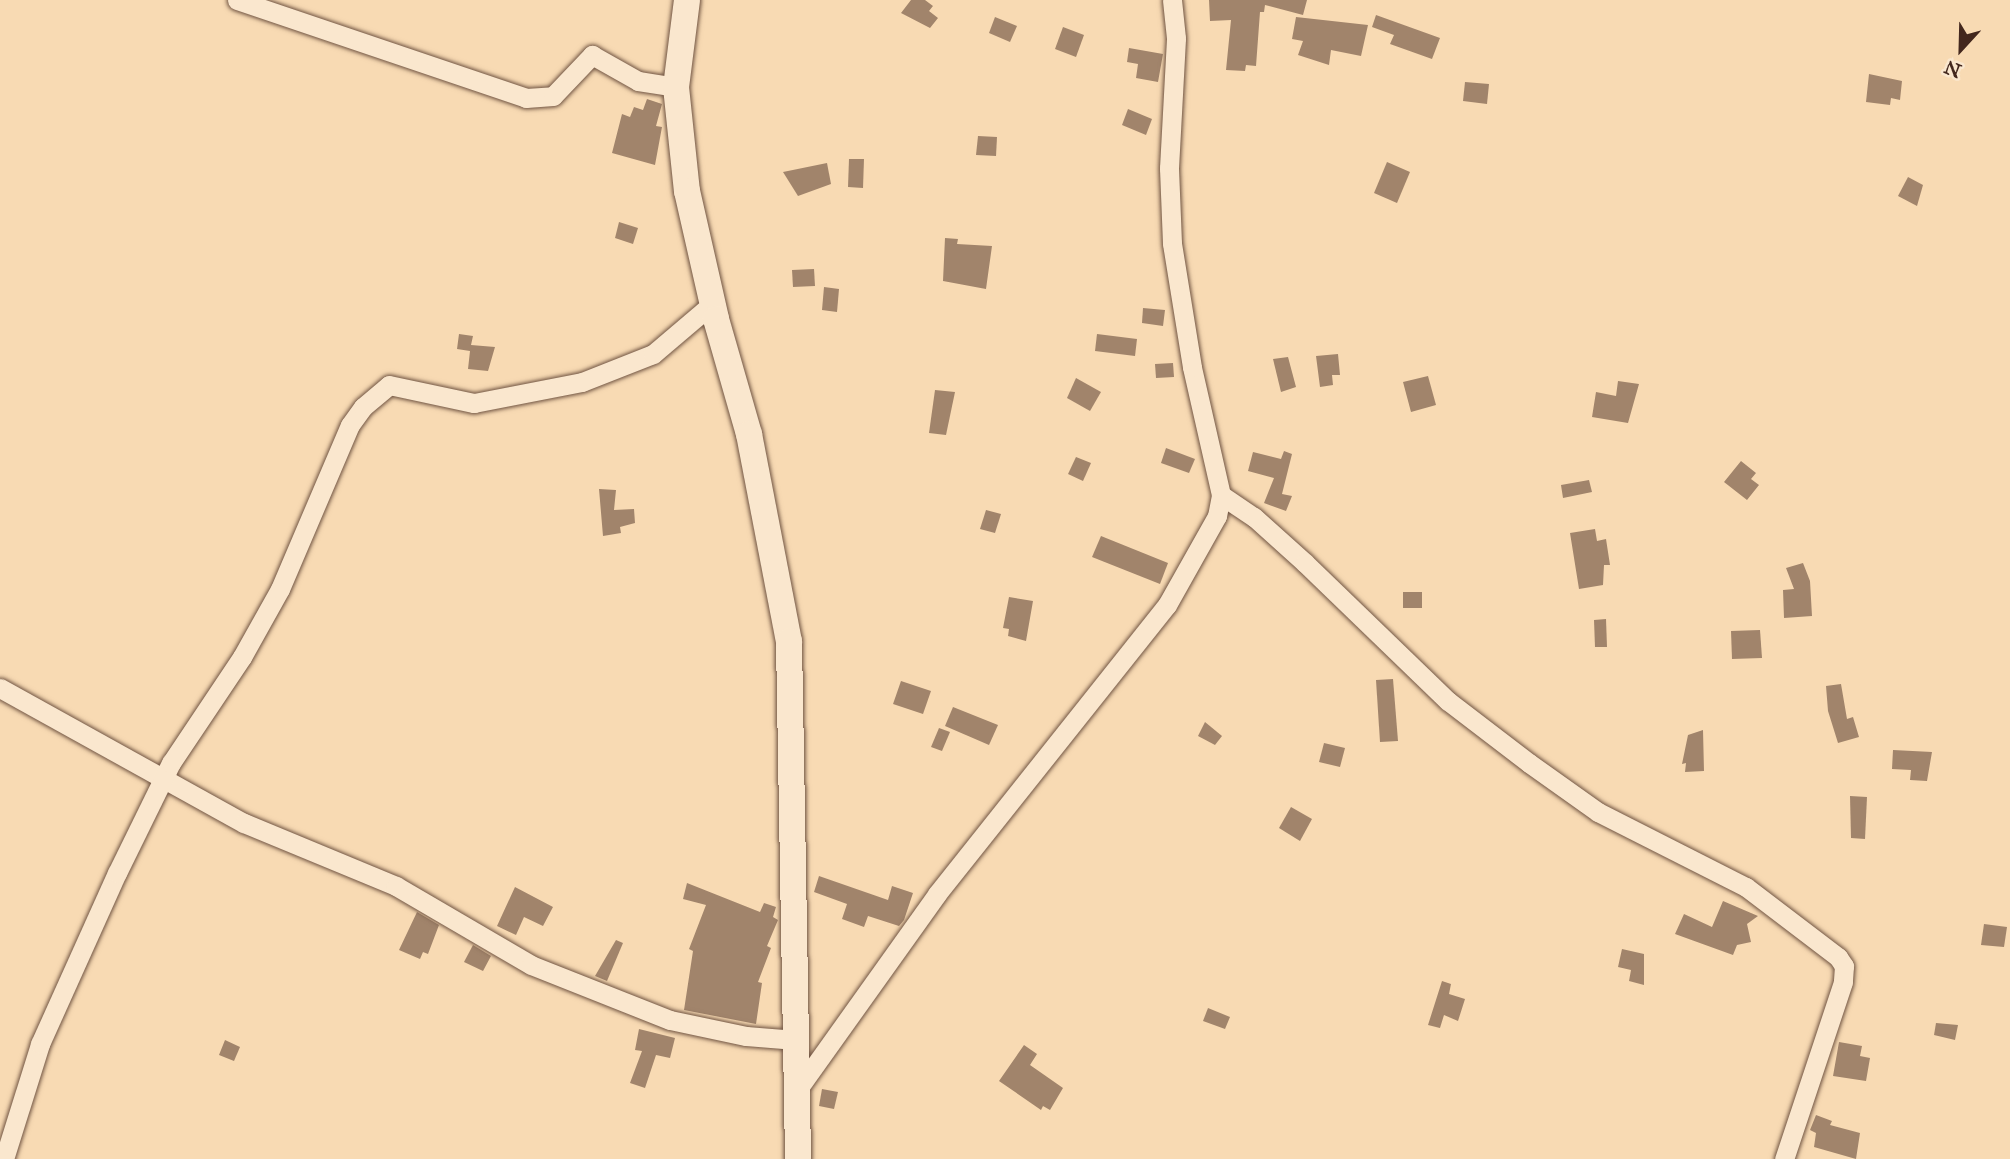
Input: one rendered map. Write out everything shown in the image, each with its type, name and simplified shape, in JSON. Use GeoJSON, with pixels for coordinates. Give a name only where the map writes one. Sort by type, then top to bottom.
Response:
{"type":"FeatureCollection","features":[{"type":"Feature","properties":{"kind":"street"},"geometry":{"type":"LineString","coordinates":[[237,0],[526,98],[553,96],[592,55],[638,81],[676,87]]}},
{"type":"Feature","properties":{"kind":"street"},"geometry":{"type":"LineString","coordinates":[[687,0],[676,87],[687,191],[712,304],[750,434],[789,641],[798,1159]]}},
{"type":"Feature","properties":{"kind":"street"},"geometry":{"type":"LineString","coordinates":[[797,1089],[937,894],[1167,605],[1217,516],[1221,495],[1172,243],[1169,168],[1175,38],[1172,0]]}},
{"type":"Feature","properties":{"kind":"street"},"geometry":{"type":"LineString","coordinates":[[4,1159],[40,1044],[164,777],[280,589],[350,425],[376,394],[400,384],[450,400],[494,403],[582,382],[653,354],[712,304]]}},
{"type":"Feature","properties":{"kind":"street"},"geometry":{"type":"LineString","coordinates":[[1221,495],[1254,517],[1306,563],[1448,701],[1529,762],[1598,812],[1746,887],[1838,957],[1844,966],[1843,982],[1784,1159]]}},
{"type":"Feature","properties":{"kind":"street"},"geometry":{"type":"LineString","coordinates":[[0,688],[244,823],[396,887],[501,949],[583,987],[670,1020],[746,1035],[796,1040]]}},
{"type":"Feature","properties":{"kind":"building"},"geometry":{"type":"Polygon","coordinates":[[[911,0],[925,0],[933,6],[929,11],[938,18],[930,28],[901,13],[911,0]]]}},
{"type":"Feature","properties":{"kind":"building"},"geometry":{"type":"Polygon","coordinates":[[[1209,0],[1307,0],[1303,15],[1265,5],[1264,12],[1260,12],[1256,66],[1246,65],[1245,71],[1226,70],[1231,20],[1210,21],[1209,0]]]}},
{"type":"Feature","properties":{"kind":"building"},"geometry":{"type":"Polygon","coordinates":[[[1376,15],[1440,38],[1432,59],[1390,44],[1394,35],[1372,27],[1376,15]]]}},
{"type":"Feature","properties":{"kind":"building"},"geometry":{"type":"Polygon","coordinates":[[[995,17],[1017,26],[1010,42],[989,33],[995,17]]]}},
{"type":"Feature","properties":{"kind":"building"},"geometry":{"type":"Polygon","coordinates":[[[1296,17],[1368,25],[1361,56],[1331,50],[1329,65],[1298,55],[1303,41],[1292,39],[1296,17]]]}},
{"type":"Feature","properties":{"kind":"building"},"geometry":{"type":"Polygon","coordinates":[[[1063,27],[1084,35],[1076,57],[1055,49],[1063,27]]]}},
{"type":"Feature","properties":{"kind":"building"},"geometry":{"type":"Polygon","coordinates":[[[1129,48],[1163,54],[1158,82],[1136,78],[1138,64],[1127,62],[1129,48]]]}},
{"type":"Feature","properties":{"kind":"building"},"geometry":{"type":"Polygon","coordinates":[[[1869,74],[1902,81],[1900,100],[1891,98],[1890,105],[1866,102],[1869,74]]]}},
{"type":"Feature","properties":{"kind":"building"},"geometry":{"type":"Polygon","coordinates":[[[1465,82],[1489,84],[1487,104],[1463,101],[1465,82]]]}},
{"type":"Feature","properties":{"kind":"building"},"geometry":{"type":"Polygon","coordinates":[[[647,99],[662,104],[656,126],[662,127],[655,165],[612,153],[622,114],[630,117],[634,107],[643,110],[647,99]]]}},
{"type":"Feature","properties":{"kind":"building"},"geometry":{"type":"Polygon","coordinates":[[[1128,109],[1152,119],[1146,135],[1122,125],[1128,109]]]}},
{"type":"Feature","properties":{"kind":"building"},"geometry":{"type":"Polygon","coordinates":[[[978,136],[997,137],[996,156],[976,155],[978,136]]]}},
{"type":"Feature","properties":{"kind":"building"},"geometry":{"type":"Polygon","coordinates":[[[849,159],[864,159],[863,188],[848,187],[849,159]]]}},
{"type":"Feature","properties":{"kind":"building"},"geometry":{"type":"Polygon","coordinates":[[[1387,162],[1410,172],[1397,203],[1374,193],[1387,162]]]}},
{"type":"Feature","properties":{"kind":"building"},"geometry":{"type":"Polygon","coordinates":[[[827,163],[831,184],[798,196],[783,172],[827,163]]]}},
{"type":"Feature","properties":{"kind":"building"},"geometry":{"type":"Polygon","coordinates":[[[1908,177],[1923,185],[1917,206],[1898,196],[1908,177]]]}},
{"type":"Feature","properties":{"kind":"building"},"geometry":{"type":"Polygon","coordinates":[[[619,222],[638,228],[633,244],[615,238],[619,222]]]}},
{"type":"Feature","properties":{"kind":"building"},"geometry":{"type":"Polygon","coordinates":[[[945,238],[958,239],[957,244],[992,246],[986,289],[943,281],[945,238]]]}},
{"type":"Feature","properties":{"kind":"building"},"geometry":{"type":"Polygon","coordinates":[[[814,269],[815,286],[793,287],[792,270],[814,269]]]}},
{"type":"Feature","properties":{"kind":"building"},"geometry":{"type":"Polygon","coordinates":[[[824,287],[839,289],[837,312],[822,310],[824,287]]]}},
{"type":"Feature","properties":{"kind":"building"},"geometry":{"type":"Polygon","coordinates":[[[1143,308],[1165,310],[1163,326],[1142,323],[1143,308]]]}},
{"type":"Feature","properties":{"kind":"building"},"geometry":{"type":"Polygon","coordinates":[[[459,334],[473,336],[471,345],[495,347],[488,371],[468,369],[470,351],[457,349],[459,334]]]}},
{"type":"Feature","properties":{"kind":"building"},"geometry":{"type":"Polygon","coordinates":[[[1097,334],[1137,339],[1135,356],[1095,351],[1097,334]]]}},
{"type":"Feature","properties":{"kind":"building"},"geometry":{"type":"Polygon","coordinates":[[[1338,354],[1340,375],[1332,375],[1333,385],[1320,387],[1316,356],[1338,354]]]}},
{"type":"Feature","properties":{"kind":"building"},"geometry":{"type":"Polygon","coordinates":[[[1288,357],[1296,387],[1281,392],[1273,359],[1288,357]]]}},
{"type":"Feature","properties":{"kind":"building"},"geometry":{"type":"Polygon","coordinates":[[[1173,363],[1174,377],[1156,378],[1155,364],[1173,363]]]}},
{"type":"Feature","properties":{"kind":"building"},"geometry":{"type":"Polygon","coordinates":[[[1428,376],[1436,405],[1411,412],[1403,382],[1428,376]]]}},
{"type":"Feature","properties":{"kind":"building"},"geometry":{"type":"Polygon","coordinates":[[[1076,378],[1101,392],[1090,411],[1067,398],[1076,378]]]}},
{"type":"Feature","properties":{"kind":"building"},"geometry":{"type":"Polygon","coordinates":[[[1618,381],[1639,384],[1628,423],[1592,417],[1596,392],[1616,396],[1618,381]]]}},
{"type":"Feature","properties":{"kind":"building"},"geometry":{"type":"Polygon","coordinates":[[[935,390],[955,392],[946,435],[929,433],[935,390]]]}},
{"type":"Feature","properties":{"kind":"building"},"geometry":{"type":"Polygon","coordinates":[[[1166,448],[1195,459],[1189,473],[1161,463],[1166,448]]]}},
{"type":"Feature","properties":{"kind":"building"},"geometry":{"type":"Polygon","coordinates":[[[1284,451],[1292,454],[1282,494],[1292,496],[1286,511],[1264,503],[1274,478],[1248,471],[1253,452],[1281,459],[1284,451]]]}},
{"type":"Feature","properties":{"kind":"building"},"geometry":{"type":"Polygon","coordinates":[[[1076,457],[1091,463],[1083,481],[1068,474],[1076,457]]]}},
{"type":"Feature","properties":{"kind":"building"},"geometry":{"type":"Polygon","coordinates":[[[1741,461],[1756,473],[1751,479],[1759,485],[1747,500],[1724,482],[1741,461]]]}},
{"type":"Feature","properties":{"kind":"building"},"geometry":{"type":"Polygon","coordinates":[[[1589,480],[1592,492],[1563,498],[1561,485],[1589,480]]]}},
{"type":"Feature","properties":{"kind":"building"},"geometry":{"type":"Polygon","coordinates":[[[599,489],[616,490],[614,510],[634,509],[635,523],[620,527],[621,533],[603,536],[599,489]]]}},
{"type":"Feature","properties":{"kind":"building"},"geometry":{"type":"Polygon","coordinates":[[[986,510],[1001,514],[995,533],[980,529],[986,510]]]}},
{"type":"Feature","properties":{"kind":"building"},"geometry":{"type":"Polygon","coordinates":[[[1595,529],[1597,541],[1606,539],[1610,565],[1604,565],[1603,585],[1579,589],[1570,533],[1595,529]]]}},
{"type":"Feature","properties":{"kind":"building"},"geometry":{"type":"Polygon","coordinates":[[[1101,536],[1168,563],[1160,584],[1092,557],[1101,536]]]}},
{"type":"Feature","properties":{"kind":"building"},"geometry":{"type":"Polygon","coordinates":[[[1803,563],[1810,581],[1812,616],[1784,618],[1783,590],[1794,589],[1786,568],[1803,563]]]}},
{"type":"Feature","properties":{"kind":"building"},"geometry":{"type":"Polygon","coordinates":[[[1403,592],[1422,592],[1422,608],[1403,608],[1403,592]]]}},
{"type":"Feature","properties":{"kind":"building"},"geometry":{"type":"Polygon","coordinates":[[[1009,597],[1033,601],[1026,641],[1008,636],[1009,629],[1003,628],[1009,597]]]}},
{"type":"Feature","properties":{"kind":"building"},"geometry":{"type":"Polygon","coordinates":[[[1606,619],[1607,647],[1595,647],[1594,620],[1606,619]]]}},
{"type":"Feature","properties":{"kind":"building"},"geometry":{"type":"Polygon","coordinates":[[[1760,630],[1762,658],[1732,659],[1731,631],[1760,630]]]}},
{"type":"Feature","properties":{"kind":"building"},"geometry":{"type":"Polygon","coordinates":[[[1393,679],[1398,741],[1380,742],[1376,680],[1393,679]]]}},
{"type":"Feature","properties":{"kind":"building"},"geometry":{"type":"Polygon","coordinates":[[[901,681],[931,691],[923,714],[893,704],[901,681]]]}},
{"type":"Feature","properties":{"kind":"building"},"geometry":{"type":"Polygon","coordinates":[[[1841,684],[1847,719],[1853,717],[1859,737],[1838,743],[1828,711],[1826,686],[1841,684]]]}},
{"type":"Feature","properties":{"kind":"building"},"geometry":{"type":"Polygon","coordinates":[[[953,707],[998,725],[989,745],[945,726],[953,707]]]}},
{"type":"Feature","properties":{"kind":"building"},"geometry":{"type":"Polygon","coordinates":[[[1205,722],[1222,736],[1215,745],[1198,736],[1205,722]]]}},
{"type":"Feature","properties":{"kind":"building"},"geometry":{"type":"Polygon","coordinates":[[[939,728],[950,732],[942,751],[931,747],[939,728]]]}},
{"type":"Feature","properties":{"kind":"building"},"geometry":{"type":"Polygon","coordinates":[[[1703,730],[1704,771],[1685,772],[1686,763],[1682,764],[1688,735],[1703,730]]]}},
{"type":"Feature","properties":{"kind":"building"},"geometry":{"type":"Polygon","coordinates":[[[1324,743],[1345,748],[1340,767],[1319,762],[1324,743]]]}},
{"type":"Feature","properties":{"kind":"building"},"geometry":{"type":"Polygon","coordinates":[[[1893,750],[1932,752],[1927,781],[1910,780],[1911,770],[1892,769],[1893,750]]]}},
{"type":"Feature","properties":{"kind":"building"},"geometry":{"type":"Polygon","coordinates":[[[1850,796],[1867,797],[1865,839],[1851,838],[1850,796]]]}},
{"type":"Feature","properties":{"kind":"building"},"geometry":{"type":"Polygon","coordinates":[[[1291,807],[1312,819],[1300,841],[1279,828],[1291,807]]]}},
{"type":"Feature","properties":{"kind":"building"},"geometry":{"type":"Polygon","coordinates":[[[819,876],[888,900],[892,886],[913,893],[904,920],[899,926],[868,916],[864,927],[842,919],[847,904],[814,892],[819,876]]]}},
{"type":"Feature","properties":{"kind":"building"},"geometry":{"type":"Polygon","coordinates":[[[687,883],[760,912],[764,903],[776,907],[773,917],[778,920],[767,946],[771,948],[758,982],[762,983],[756,1024],[684,1010],[693,951],[689,949],[706,905],[683,899],[687,883]]]}},
{"type":"Feature","properties":{"kind":"building"},"geometry":{"type":"Polygon","coordinates":[[[515,887],[553,907],[543,926],[524,917],[516,935],[497,926],[515,887]]]}},
{"type":"Feature","properties":{"kind":"building"},"geometry":{"type":"Polygon","coordinates":[[[1723,901],[1758,916],[1747,924],[1751,942],[1737,945],[1733,955],[1675,934],[1684,914],[1712,927],[1723,901]]]}},
{"type":"Feature","properties":{"kind":"building"},"geometry":{"type":"Polygon","coordinates":[[[417,912],[439,925],[428,954],[423,952],[420,959],[399,950],[417,912]]]}},
{"type":"Feature","properties":{"kind":"building"},"geometry":{"type":"Polygon","coordinates":[[[1984,924],[2007,927],[2004,947],[1981,945],[1984,924]]]}},
{"type":"Feature","properties":{"kind":"building"},"geometry":{"type":"Polygon","coordinates":[[[616,940],[623,943],[607,981],[595,976],[616,940]]]}},
{"type":"Feature","properties":{"kind":"building"},"geometry":{"type":"Polygon","coordinates":[[[473,945],[491,956],[483,971],[464,962],[473,945]]]}},
{"type":"Feature","properties":{"kind":"building"},"geometry":{"type":"Polygon","coordinates":[[[1622,949],[1644,954],[1644,985],[1629,981],[1631,970],[1618,967],[1622,949]]]}},
{"type":"Feature","properties":{"kind":"building"},"geometry":{"type":"Polygon","coordinates":[[[1442,981],[1451,984],[1449,994],[1465,999],[1458,1021],[1444,1015],[1440,1028],[1428,1025],[1442,981]]]}},
{"type":"Feature","properties":{"kind":"building"},"geometry":{"type":"Polygon","coordinates":[[[1208,1008],[1230,1017],[1225,1029],[1203,1021],[1208,1008]]]}},
{"type":"Feature","properties":{"kind":"building"},"geometry":{"type":"Polygon","coordinates":[[[1936,1023],[1958,1025],[1955,1040],[1934,1035],[1936,1023]]]}},
{"type":"Feature","properties":{"kind":"building"},"geometry":{"type":"Polygon","coordinates":[[[639,1029],[675,1038],[670,1058],[656,1055],[645,1088],[630,1083],[642,1051],[635,1050],[639,1029]]]}},
{"type":"Feature","properties":{"kind":"building"},"geometry":{"type":"Polygon","coordinates":[[[225,1040],[240,1047],[234,1061],[219,1055],[225,1040]]]}},
{"type":"Feature","properties":{"kind":"building"},"geometry":{"type":"Polygon","coordinates":[[[1839,1042],[1862,1046],[1860,1056],[1870,1058],[1866,1081],[1833,1076],[1839,1042]]]}},
{"type":"Feature","properties":{"kind":"building"},"geometry":{"type":"Polygon","coordinates":[[[1024,1045],[1037,1054],[1030,1065],[1063,1088],[1050,1110],[1043,1106],[1041,1110],[999,1081],[1024,1045]]]}},
{"type":"Feature","properties":{"kind":"building"},"geometry":{"type":"Polygon","coordinates":[[[822,1089],[838,1092],[834,1109],[819,1106],[822,1089]]]}},
{"type":"Feature","properties":{"kind":"building"},"geometry":{"type":"Polygon","coordinates":[[[1816,1115],[1832,1121],[1830,1125],[1860,1133],[1856,1159],[1814,1147],[1816,1133],[1810,1130],[1816,1115]]]}}]}
